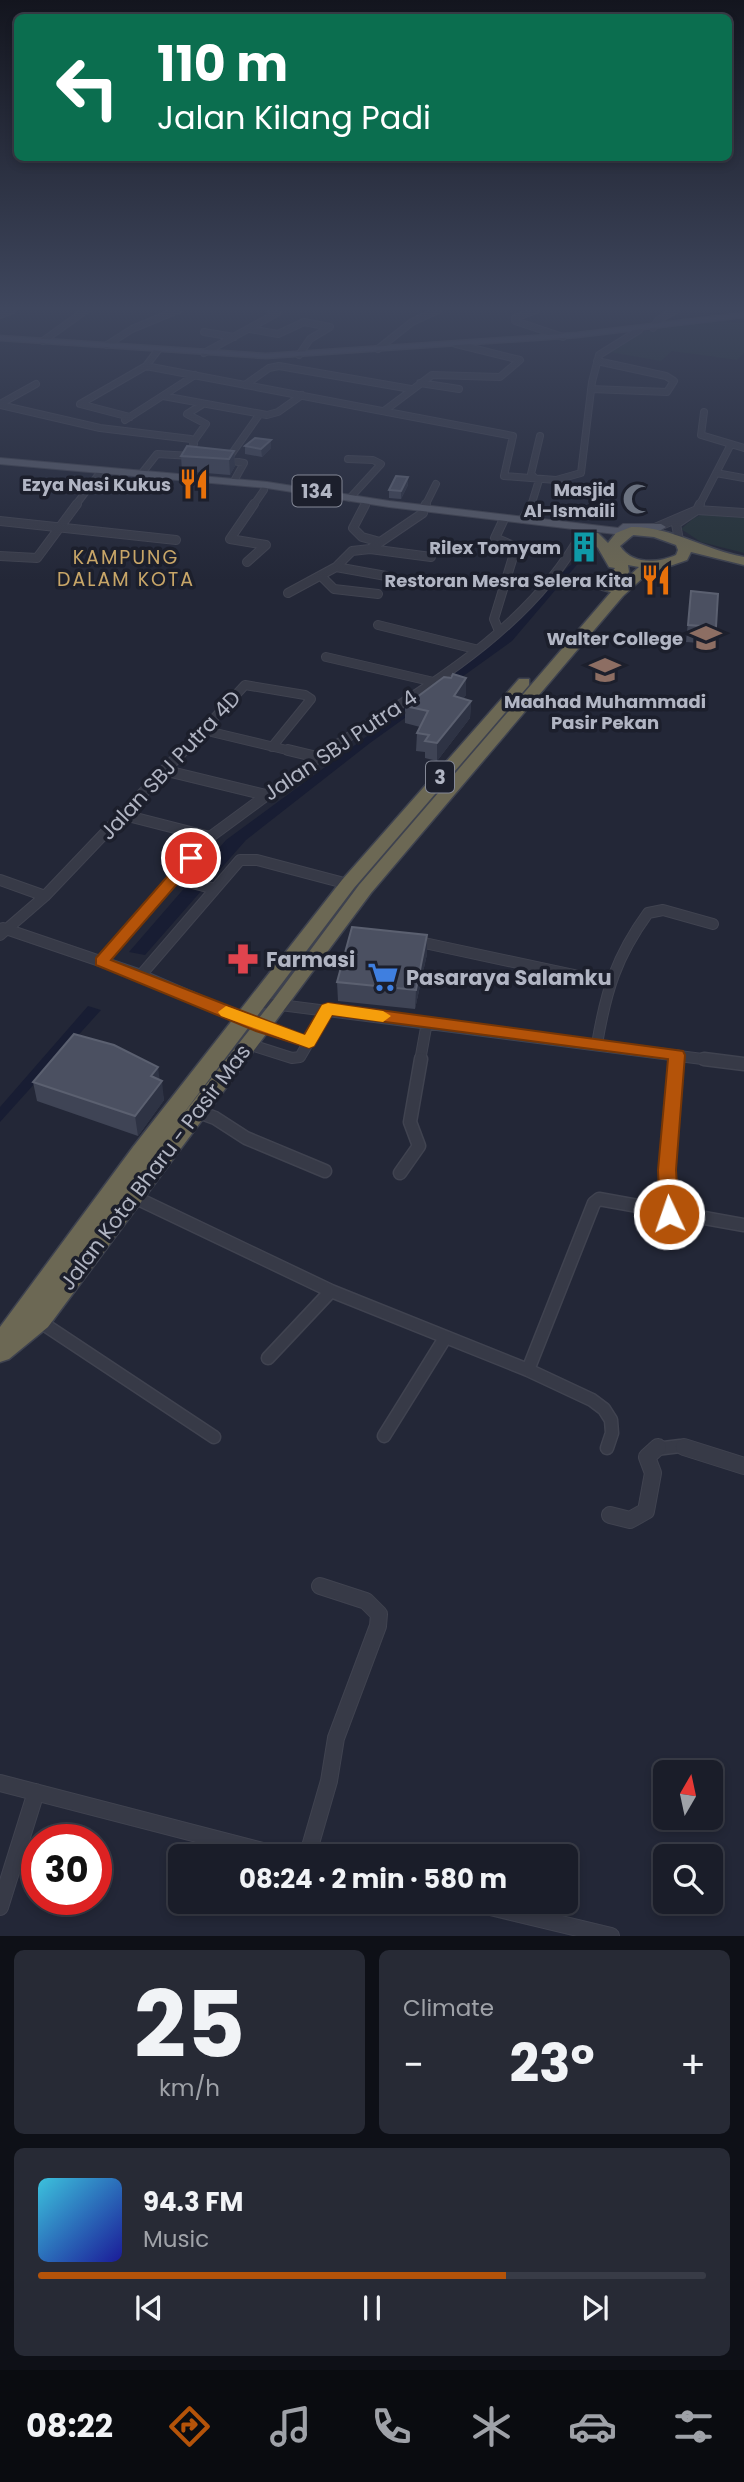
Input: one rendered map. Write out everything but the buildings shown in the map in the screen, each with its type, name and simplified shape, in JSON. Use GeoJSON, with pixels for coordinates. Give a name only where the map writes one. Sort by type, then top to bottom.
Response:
{"type":"FeatureCollection","features":[{"type":"Feature","properties":{"kind":"highway"},"geometry":{"type":"LineString","coordinates":[[744,561],[638,532],[618,538],[617,551],[639,563],[744,568]]}},
{"type":"Feature","properties":{"kind":"highway"},"geometry":{"type":"LineString","coordinates":[[588,535],[613,562],[613,583]]}},
{"type":"Feature","properties":{"kind":"highway"},"geometry":{"type":"LineString","coordinates":[[666,563],[684,554],[680,542]]}},
{"type":"Feature","properties":{"kind":"highway","name":"Jalan Kota Bharu - Pasir Mas"},"geometry":{"type":"LineString","coordinates":[[0,1352],[38,1321],[196,1111],[348,884],[622,572],[617,551]]}},
{"type":"Feature","properties":{"kind":"highway","name":"Jalan Kota Bharu - Pasir Mas"},"geometry":{"type":"LineString","coordinates":[[0,1345],[29,1302],[253,1023],[281,1004],[346,928],[365,888],[618,593],[642,571],[666,563]]}},
{"type":"Feature","properties":{"kind":"main road","name":"134"},"geometry":{"type":"LineString","coordinates":[[0,463],[234,481],[588,535],[617,551]]}},
{"type":"Feature","properties":{"kind":"main road","name":"134"},"geometry":{"type":"LineString","coordinates":[[0,463],[264,490],[365,505],[638,532]]}},
{"type":"Feature","properties":{"kind":"main road"},"geometry":{"type":"LineString","coordinates":[[540,522],[598,527],[661,527]]}},
{"type":"Feature","properties":{"kind":"street"},"geometry":{"type":"LineString","coordinates":[[86,400],[80,404],[130,417]]}},
{"type":"Feature","properties":{"kind":"street"},"geometry":{"type":"LineString","coordinates":[[111,429],[156,400]]}},
{"type":"Feature","properties":{"kind":"street"},"geometry":{"type":"LineString","coordinates":[[184,400],[259,415],[274,414],[294,400]]}},
{"type":"Feature","properties":{"kind":"street"},"geometry":{"type":"LineString","coordinates":[[329,400],[513,436],[515,439],[506,457],[504,476],[572,480],[581,473],[590,400]]}},
{"type":"Feature","properties":{"kind":"street"},"geometry":{"type":"LineString","coordinates":[[384,411],[397,400]]}},
{"type":"Feature","properties":{"kind":"street"},"geometry":{"type":"LineString","coordinates":[[188,455],[194,440],[206,424],[187,414],[202,404]]}},
{"type":"Feature","properties":{"kind":"street"},"geometry":{"type":"LineString","coordinates":[[0,405],[111,429],[194,440]]}},
{"type":"Feature","properties":{"kind":"street"},"geometry":{"type":"LineString","coordinates":[[704,412],[701,435],[730,446],[744,448]]}},
{"type":"Feature","properties":{"kind":"street"},"geometry":{"type":"LineString","coordinates":[[228,459],[236,446],[250,435],[259,415]]}},
{"type":"Feature","properties":{"kind":"street"},"geometry":{"type":"LineString","coordinates":[[538,480],[531,474],[540,436]]}},
{"type":"Feature","properties":{"kind":"street"},"geometry":{"type":"LineString","coordinates":[[680,542],[676,524],[697,510],[700,498],[730,446]]}},
{"type":"Feature","properties":{"kind":"street"},"geometry":{"type":"LineString","coordinates":[[142,473],[157,454],[202,458]]}},
{"type":"Feature","properties":{"kind":"street"},"geometry":{"type":"LineString","coordinates":[[215,458],[244,463],[234,481]]}},
{"type":"Feature","properties":{"kind":"street"},"geometry":{"type":"LineString","coordinates":[[348,459],[373,460],[381,464],[349,498]]}},
{"type":"Feature","properties":{"kind":"street"},"geometry":{"type":"LineString","coordinates":[[716,473],[744,478]]}},
{"type":"Feature","properties":{"kind":"street"},"geometry":{"type":"LineString","coordinates":[[0,556],[37,558],[99,474]]}},
{"type":"Feature","properties":{"kind":"street"},"geometry":{"type":"LineString","coordinates":[[523,519],[534,501],[538,480]]}},
{"type":"Feature","properties":{"kind":"street"},"geometry":{"type":"LineString","coordinates":[[370,549],[424,510],[436,484]]}},
{"type":"Feature","properties":{"kind":"street"},"geometry":{"type":"LineString","coordinates":[[247,562],[266,545],[229,539],[264,490]]}},
{"type":"Feature","properties":{"kind":"street"},"geometry":{"type":"LineString","coordinates":[[365,505],[353,528],[362,537],[380,542]]}},
{"type":"Feature","properties":{"kind":"street"},"geometry":{"type":"LineString","coordinates":[[638,532],[661,527],[674,517],[697,510],[744,513]]}},
{"type":"Feature","properties":{"kind":"street"},"geometry":{"type":"LineString","coordinates":[[0,521],[176,540]]}},
{"type":"Feature","properties":{"kind":"street"},"geometry":{"type":"LineString","coordinates":[[499,631],[494,619],[516,547],[495,538],[503,521]]}},
{"type":"Feature","properties":{"kind":"street","name":"Jalan SBJ Putra 4"},"geometry":{"type":"LineString","coordinates":[[101,961],[176,879],[209,837],[317,757],[434,682],[499,631],[523,611],[588,535]]}},
{"type":"Feature","properties":{"kind":"street"},"geometry":{"type":"LineString","coordinates":[[288,593],[305,583],[323,578],[352,551],[370,549],[431,557]]}},
{"type":"Feature","properties":{"kind":"street"},"geometry":{"type":"LineString","coordinates":[[337,566],[386,576]]}},
{"type":"Feature","properties":{"kind":"street"},"geometry":{"type":"LineString","coordinates":[[323,578],[334,589],[378,594]]}},
{"type":"Feature","properties":{"kind":"street"},"geometry":{"type":"LineString","coordinates":[[378,625],[475,649]]}},
{"type":"Feature","properties":{"kind":"street"},"geometry":{"type":"LineString","coordinates":[[326,657],[434,682]]}},
{"type":"Feature","properties":{"kind":"street","name":"Jalan SBJ Putra 4D"},"geometry":{"type":"LineString","coordinates":[[2,930],[45,896],[167,771],[245,685],[255,684],[309,696],[310,702],[272,747]]}},
{"type":"Feature","properties":{"kind":"street"},"geometry":{"type":"LineString","coordinates":[[203,730],[317,757]]}},
{"type":"Feature","properties":{"kind":"street"},"geometry":{"type":"LineString","coordinates":[[167,771],[266,795]]}},
{"type":"Feature","properties":{"kind":"street"},"geometry":{"type":"LineString","coordinates":[[124,816],[209,837]]}},
{"type":"Feature","properties":{"kind":"street"},"geometry":{"type":"LineString","coordinates":[[141,975],[234,864],[247,859],[348,884]]}},
{"type":"Feature","properties":{"kind":"street"},"geometry":{"type":"LineString","coordinates":[[176,879],[212,888]]}},
{"type":"Feature","properties":{"kind":"street"},"geometry":{"type":"LineString","coordinates":[[0,880],[45,896]]}},
{"type":"Feature","properties":{"kind":"street"},"geometry":{"type":"LineString","coordinates":[[597,1044],[607,982],[628,939],[652,910],[663,910],[713,924]]}},
{"type":"Feature","properties":{"kind":"street"},"geometry":{"type":"LineString","coordinates":[[2,930],[141,975],[253,1023],[309,1042]]}},
{"type":"Feature","properties":{"kind":"street"},"geometry":{"type":"LineString","coordinates":[[399,939],[470,950],[529,968],[607,982]]}},
{"type":"Feature","properties":{"kind":"street"},"geometry":{"type":"LineString","coordinates":[[281,1004],[744,1064]]}},
{"type":"Feature","properties":{"kind":"street"},"geometry":{"type":"LineString","coordinates":[[253,1023],[292,1058],[300,1057],[328,1009]]}},
{"type":"Feature","properties":{"kind":"street"},"geometry":{"type":"LineString","coordinates":[[400,1173],[418,1146],[411,1122],[427,1022]]}},
{"type":"Feature","properties":{"kind":"street"},"geometry":{"type":"LineString","coordinates":[[669,1214],[667,1170],[677,1055]]}},
{"type":"Feature","properties":{"kind":"street"},"geometry":{"type":"LineString","coordinates":[[196,1111],[215,1118],[246,1138],[324,1171]]}},
{"type":"Feature","properties":{"kind":"street"},"geometry":{"type":"LineString","coordinates":[[132,1196],[331,1291],[527,1370],[604,1409],[611,1420],[612,1433],[607,1448]]}},
{"type":"Feature","properties":{"kind":"street"},"geometry":{"type":"LineString","coordinates":[[527,1370],[594,1203],[599,1199],[669,1214],[744,1225]]}},
{"type":"Feature","properties":{"kind":"street"},"geometry":{"type":"LineString","coordinates":[[268,1358],[331,1291]]}},
{"type":"Feature","properties":{"kind":"street"},"geometry":{"type":"LineString","coordinates":[[38,1321],[215,1437]]}},
{"type":"Feature","properties":{"kind":"street"},"geometry":{"type":"LineString","coordinates":[[384,1436],[445,1338]]}},
{"type":"Feature","properties":{"kind":"street"},"geometry":{"type":"LineString","coordinates":[[610,1515],[630,1520],[646,1511],[653,1473],[647,1457],[658,1447],[680,1446],[744,1466]]}},
{"type":"Feature","properties":{"kind":"street"},"geometry":{"type":"LineString","coordinates":[[311,1844],[329,1781],[336,1738],[378,1626],[379,1614],[366,1601],[320,1586]]}},
{"type":"Feature","properties":{"kind":"street"},"geometry":{"type":"LineString","coordinates":[[0,1783],[236,1844]]}},
{"type":"Feature","properties":{"kind":"street"},"geometry":{"type":"LineString","coordinates":[[0,1907],[36,1792]]}},
{"type":"Feature","properties":{"kind":"street"},"geometry":{"type":"LineString","coordinates":[[515,1914],[587,1933],[611,1936]]}},
{"type":"Feature","properties":{"kind":"shaded area"},"geometry":{"type":"Polygon","coordinates":[[[708,512],[744,515],[744,553],[701,542],[681,529],[694,518],[708,512]]]}},
{"type":"Feature","properties":{"kind":"water"},"geometry":{"type":"Polygon","coordinates":[[[586,554],[512,641],[370,743],[246,840],[145,955],[129,952],[226,840],[499,639],[568,567],[586,554]]]}},
{"type":"Feature","properties":{"kind":"water"},"geometry":{"type":"Polygon","coordinates":[[[88,1006],[101,1010],[0,1122],[0,1107],[88,1006]]]}},
{"type":"Feature","properties":{"kind":"slow traffic"},"geometry":{"type":"LineString","coordinates":[[226,1012],[309,1042],[328,1009],[383,1016]]}},
{"type":"Feature","properties":{"kind":"place","name":"Ezya Nasi Kukus"},"geometry":{"type":"Point","coordinates":[194,484]}},
{"type":"Feature","properties":{"kind":"place","name":"Masjid Al-Ismaili"},"geometry":{"type":"Point","coordinates":[638,499]}},
{"type":"Feature","properties":{"kind":"place","name":"Rilex Tomyam"},"geometry":{"type":"Point","coordinates":[584,547]}},
{"type":"Feature","properties":{"kind":"place","name":"Restoran Mesra Selera Kita"},"geometry":{"type":"Point","coordinates":[656,580]}},
{"type":"Feature","properties":{"kind":"place","name":"Walter College"},"geometry":{"type":"Point","coordinates":[706,638]}},
{"type":"Feature","properties":{"kind":"place","name":"Maahad Muhammadi Pasir Pekan"},"geometry":{"type":"Point","coordinates":[605,670]}},
{"type":"Feature","properties":{"kind":"place","name":"Farmasi"},"geometry":{"type":"Point","coordinates":[243,959]}},
{"type":"Feature","properties":{"kind":"place","name":"Pasaraya Salamku"},"geometry":{"type":"Point","coordinates":[383,977]}},
{"type":"Feature","properties":{"kind":"district","name":"KAMPUNG DALAM KOTA"},"geometry":{"type":"Point","coordinates":[126,568]}},
{"type":"Feature","properties":{"kind":"route"},"geometry":{"type":"LineString","coordinates":[[191,858],[101,961],[141,975],[262,1027],[309,1042],[328,1009],[677,1055],[667,1170],[669,1214]]}}]}
